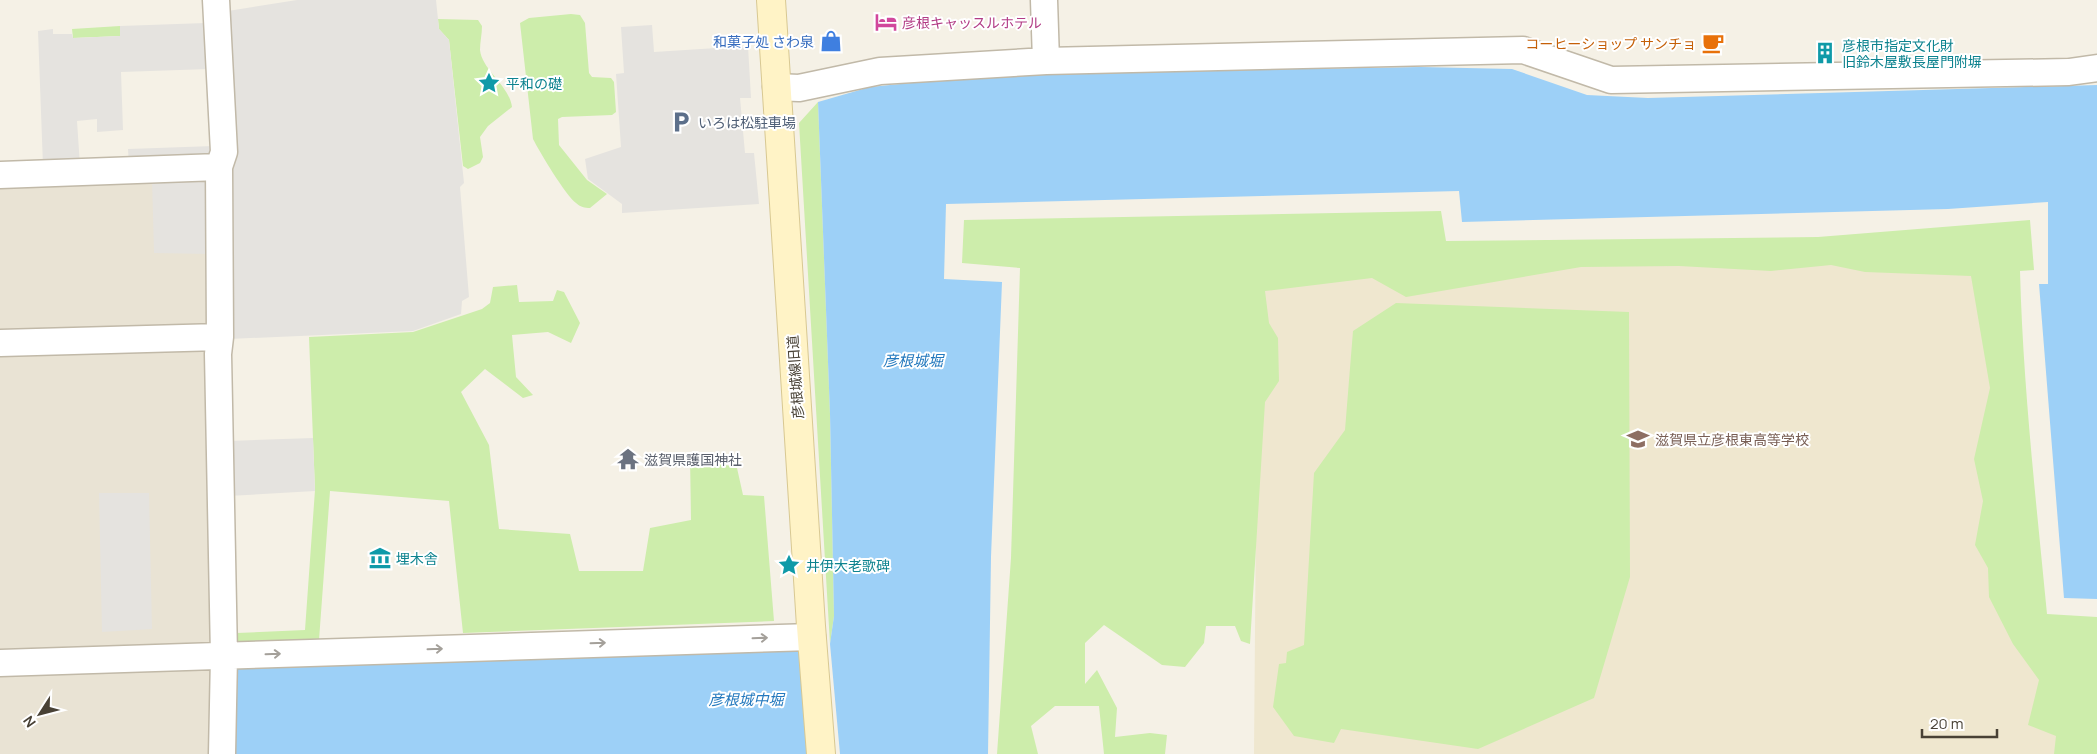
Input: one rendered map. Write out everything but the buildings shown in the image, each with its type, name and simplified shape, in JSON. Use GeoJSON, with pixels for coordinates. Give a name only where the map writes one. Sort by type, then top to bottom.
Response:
{"type":"FeatureCollection","features":[{"type":"Feature","properties":{"kind":"street"},"geometry":{"type":"LineString","coordinates":[[216,0],[224,152],[219,168],[220,336],[218,354],[224,656],[222,754]]}},
{"type":"Feature","properties":{"kind":"street","name":"彦根城線旧道"},"geometry":{"type":"LineString","coordinates":[[771,0],[821,754]]}},
{"type":"Feature","properties":{"kind":"street"},"geometry":{"type":"LineString","coordinates":[[1044,0],[1046,61]]}},
{"type":"Feature","properties":{"kind":"street"},"geometry":{"type":"LineString","coordinates":[[776,87],[799,88],[880,72],[1046,61],[1523,50],[1611,80],[2069,72],[2097,68]]}},
{"type":"Feature","properties":{"kind":"street"},"geometry":{"type":"LineString","coordinates":[[0,175],[219,168]]}},
{"type":"Feature","properties":{"kind":"street"},"geometry":{"type":"LineString","coordinates":[[0,343],[220,336]]}},
{"type":"Feature","properties":{"kind":"street"},"geometry":{"type":"LineString","coordinates":[[0,663],[812,637]]}},
{"type":"Feature","properties":{"kind":"shaded area"},"geometry":{"type":"Polygon","coordinates":[[[297,0],[436,0],[439,29],[449,40],[464,183],[460,187],[469,297],[462,301],[461,314],[413,331],[229,339],[228,11],[297,0]]]}},
{"type":"Feature","properties":{"kind":"shaded area"},"geometry":{"type":"Polygon","coordinates":[[[206,23],[209,69],[121,72],[123,130],[97,132],[97,119],[77,121],[80,166],[43,166],[38,31],[53,29],[53,34],[72,34],[73,38],[120,36],[120,26],[206,23]]]}},
{"type":"Feature","properties":{"kind":"shaded area","name":"いろは松駐車場"},"geometry":{"type":"Polygon","coordinates":[[[652,25],[654,52],[748,46],[751,98],[740,98],[745,153],[754,153],[759,204],[622,213],[622,204],[588,179],[585,159],[621,147],[616,74],[624,73],[621,27],[652,25]]]}},
{"type":"Feature","properties":{"kind":"shaded area"},"geometry":{"type":"Polygon","coordinates":[[[214,146],[215,164],[129,166],[128,149],[214,146]]]}},
{"type":"Feature","properties":{"kind":"shaded area"},"geometry":{"type":"Polygon","coordinates":[[[215,171],[218,754],[0,754],[0,178],[215,171]]]}},
{"type":"Feature","properties":{"kind":"shaded area"},"geometry":{"type":"Polygon","coordinates":[[[152,179],[209,180],[210,254],[154,253],[152,179]]]}},
{"type":"Feature","properties":{"kind":"shaded area","name":"滋賀県立彦根東高等学校"},"geometry":{"type":"Polygon","coordinates":[[[1997,246],[2036,604],[2070,754],[1254,754],[1258,267],[1997,246]]]}},
{"type":"Feature","properties":{"kind":"shaded area"},"geometry":{"type":"Polygon","coordinates":[[[313,438],[315,491],[228,496],[229,441],[313,438]]]}},
{"type":"Feature","properties":{"kind":"shaded area"},"geometry":{"type":"Polygon","coordinates":[[[99,493],[149,493],[152,629],[102,632],[99,493]]]}},
{"type":"Feature","properties":{"kind":"green space"},"geometry":{"type":"Polygon","coordinates":[[[571,14],[580,15],[585,23],[589,73],[592,77],[611,78],[614,82],[616,112],[612,115],[562,117],[558,119],[559,145],[587,180],[607,194],[590,208],[578,204],[566,192],[533,139],[520,23],[529,18],[571,14]]]}},
{"type":"Feature","properties":{"kind":"green space"},"geometry":{"type":"Polygon","coordinates":[[[438,19],[478,20],[482,26],[480,50],[482,57],[506,92],[512,107],[488,126],[480,137],[483,157],[480,163],[468,169],[463,166],[449,40],[439,29],[438,19]]]}},
{"type":"Feature","properties":{"kind":"green space"},"geometry":{"type":"Polygon","coordinates":[[[120,26],[120,36],[73,38],[72,29],[120,26]]]}},
{"type":"Feature","properties":{"kind":"green space"},"geometry":{"type":"Polygon","coordinates":[[[818,102],[830,414],[834,616],[830,644],[799,123],[818,102]]]}},
{"type":"Feature","properties":{"kind":"green space"},"geometry":{"type":"Polygon","coordinates":[[[1441,211],[1446,241],[1818,237],[2030,220],[2034,270],[2020,271],[2030,443],[2047,614],[2097,617],[2097,754],[2054,754],[2056,736],[2028,725],[2039,680],[2013,644],[1989,597],[1988,568],[1975,545],[1983,501],[1974,459],[1990,388],[1971,276],[1865,272],[1831,265],[1771,271],[1679,266],[1581,267],[1406,297],[1372,278],[1265,291],[1269,323],[1278,338],[1279,381],[1265,402],[1250,644],[1241,641],[1235,626],[1206,626],[1204,643],[1185,667],[1162,665],[1104,625],[1085,643],[1085,684],[1097,670],[1117,708],[1115,737],[1150,733],[1167,735],[1165,754],[1104,754],[1099,706],[1055,706],[1031,726],[1038,754],[997,754],[1011,558],[1020,268],[962,263],[964,220],[1441,211]]]}},
{"type":"Feature","properties":{"kind":"green space"},"geometry":{"type":"Polygon","coordinates":[[[517,285],[519,302],[553,301],[557,290],[564,292],[580,323],[571,343],[548,332],[512,335],[516,377],[533,395],[523,398],[485,369],[461,392],[489,445],[499,529],[570,534],[579,571],[643,571],[650,528],[691,520],[690,455],[737,468],[743,495],[764,496],[774,621],[463,633],[449,501],[330,491],[319,640],[236,643],[237,633],[305,630],[315,490],[309,337],[413,332],[482,309],[490,303],[493,287],[517,285]]]}},
{"type":"Feature","properties":{"kind":"green space"},"geometry":{"type":"Polygon","coordinates":[[[1396,303],[1629,312],[1630,577],[1594,698],[1478,749],[1341,729],[1334,743],[1294,736],[1273,707],[1279,664],[1286,663],[1287,652],[1304,645],[1314,473],[1345,430],[1353,331],[1396,303]]]}},
{"type":"Feature","properties":{"kind":"water","name":"彦根城堀"},"geometry":{"type":"Polygon","coordinates":[[[1421,67],[1512,69],[1587,95],[1648,98],[2097,85],[2097,599],[2064,598],[2039,284],[2048,284],[2048,202],[1948,209],[1462,222],[1459,191],[946,204],[944,279],[1002,282],[991,557],[988,754],[840,754],[830,644],[834,616],[830,414],[818,102],[870,87],[1002,74],[1421,67]]]}},
{"type":"Feature","properties":{"kind":"water","name":"彦根城中堀"},"geometry":{"type":"Polygon","coordinates":[[[798,642],[807,754],[235,754],[236,669],[245,661],[798,642]]]}},
{"type":"Feature","properties":{"kind":"place","name":"彦根キャッスルホテル"},"geometry":{"type":"Point","coordinates":[886,22]}},
{"type":"Feature","properties":{"kind":"place","name":"和菓子処 さわ泉"},"geometry":{"type":"Point","coordinates":[831,41]}},
{"type":"Feature","properties":{"kind":"place","name":"コーヒーショップ サンチョ"},"geometry":{"type":"Point","coordinates":[1713,43]}},
{"type":"Feature","properties":{"kind":"place","name":"彦根市指定文化財 旧鈴木屋敷長屋門附塀"},"geometry":{"type":"Point","coordinates":[1825,53]}},
{"type":"Feature","properties":{"kind":"place","name":"平和の礎"},"geometry":{"type":"Point","coordinates":[489,83]}},
{"type":"Feature","properties":{"kind":"place","name":"いろは松駐車場"},"geometry":{"type":"Point","coordinates":[681,122]}},
{"type":"Feature","properties":{"kind":"place","name":"滋賀県立彦根東高等学校"},"geometry":{"type":"Point","coordinates":[1638,439]}},
{"type":"Feature","properties":{"kind":"place","name":"滋賀県護国神社"},"geometry":{"type":"Point","coordinates":[628,459]}},
{"type":"Feature","properties":{"kind":"place","name":"埋木舎"},"geometry":{"type":"Point","coordinates":[380,558]}},
{"type":"Feature","properties":{"kind":"place","name":"井伊大老歌碑"},"geometry":{"type":"Point","coordinates":[789,565]}}]}
